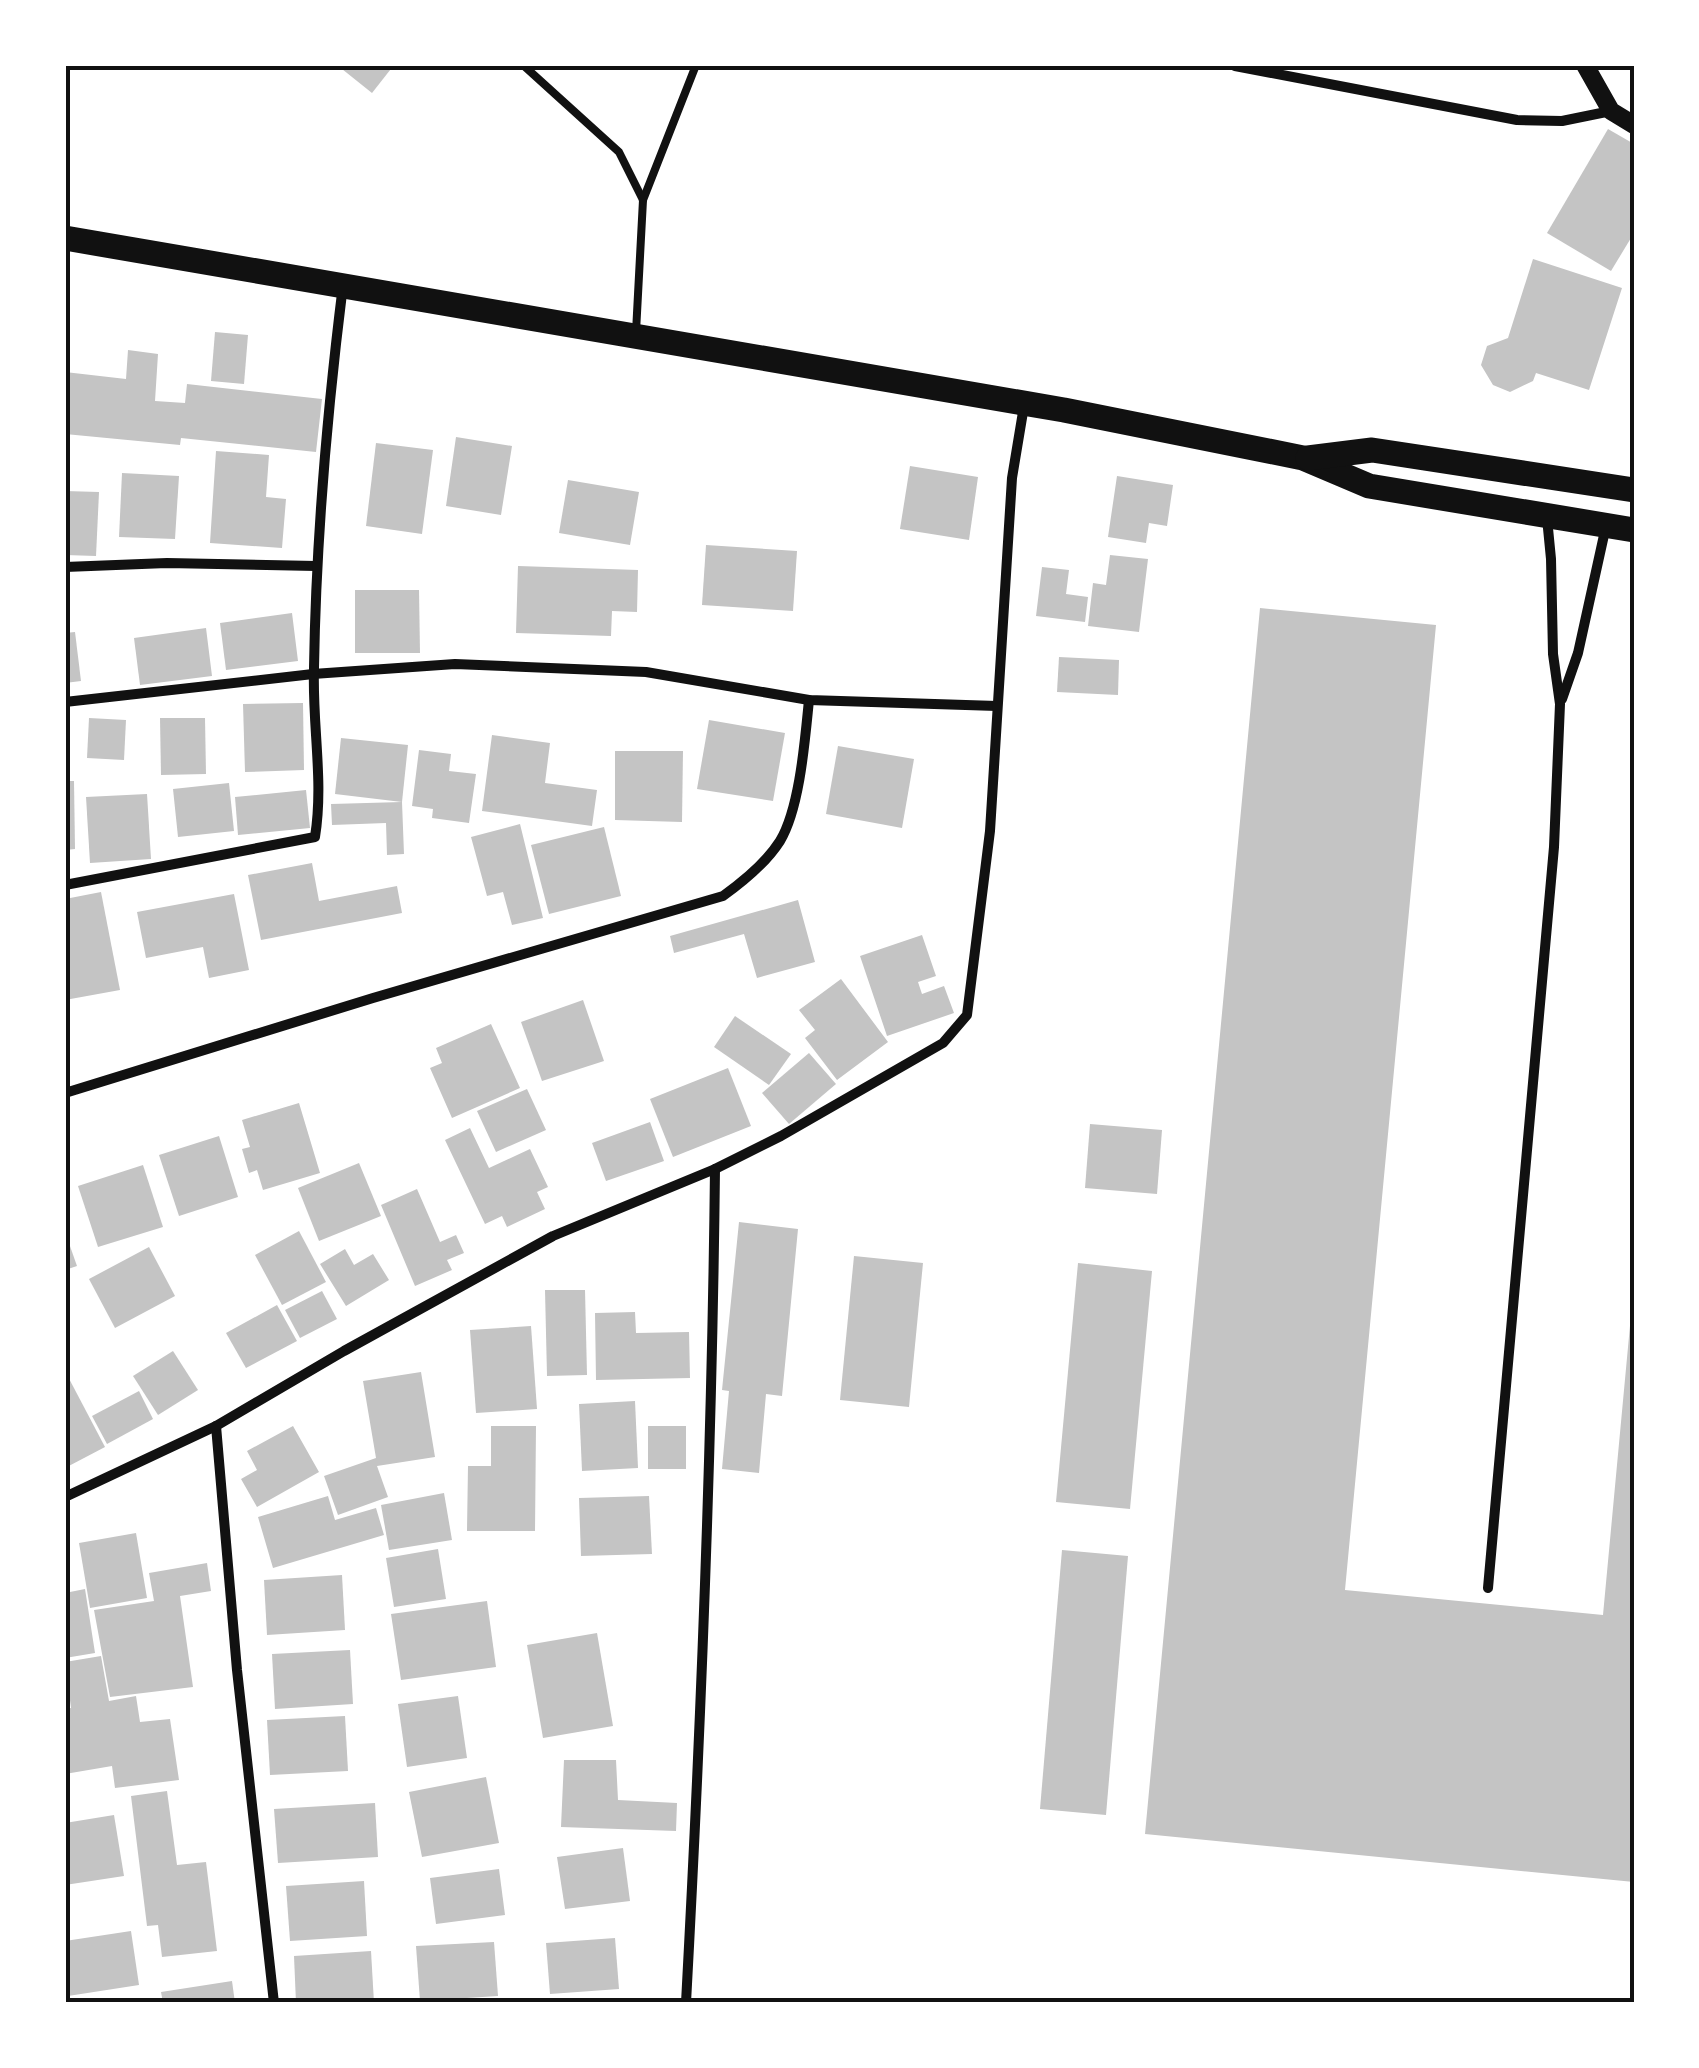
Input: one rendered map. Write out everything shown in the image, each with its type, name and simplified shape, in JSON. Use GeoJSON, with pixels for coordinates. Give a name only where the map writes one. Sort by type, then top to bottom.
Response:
{"type":"FeatureCollection","features":[{"type":"Feature","properties":{"kind":"main road"},"geometry":{"type":"LineString","coordinates":[[65,238],[1024,404],[1303,458],[1369,486],[1634,530]]}},
{"type":"Feature","properties":{"kind":"main road"},"geometry":{"type":"LineString","coordinates":[[1303,458],[1372,450],[1634,490]]}},
{"type":"Feature","properties":{"kind":"street"},"geometry":{"type":"LineString","coordinates":[[1586,65],[1611,111],[1634,126]]}},
{"type":"Feature","properties":{"kind":"street"},"geometry":{"type":"LineString","coordinates":[[1235,66],[1517,120],[1562,121],[1611,111]]}},
{"type":"Feature","properties":{"kind":"street"},"geometry":{"type":"LineString","coordinates":[[65,885],[315,837],[320,806],[314,674],[316,566],[343,284]]}},
{"type":"Feature","properties":{"kind":"street"},"geometry":{"type":"LineString","coordinates":[[65,1497],[216,1426],[344,1350],[553,1236],[715,1169],[811,1120],[944,1043],[966,1015],[990,832],[1012,478],[1024,404]]}},
{"type":"Feature","properties":{"kind":"street"},"geometry":{"type":"LineString","coordinates":[[1488,1588],[1554,847],[1560,704],[1552,654],[1551,560],[1546,516]]}},
{"type":"Feature","properties":{"kind":"street"},"geometry":{"type":"LineString","coordinates":[[1560,704],[1578,653],[1606,526]]}},
{"type":"Feature","properties":{"kind":"street"},"geometry":{"type":"LineString","coordinates":[[65,567],[167,563],[316,566]]}},
{"type":"Feature","properties":{"kind":"street"},"geometry":{"type":"LineString","coordinates":[[65,702],[314,674],[454,664],[646,672],[809,700],[996,706]]}},
{"type":"Feature","properties":{"kind":"street"},"geometry":{"type":"LineString","coordinates":[[65,1093],[723,896],[746,880],[781,839],[798,784],[809,700]]}},
{"type":"Feature","properties":{"kind":"street"},"geometry":{"type":"LineString","coordinates":[[686,2003],[699,1751],[715,1169]]}},
{"type":"Feature","properties":{"kind":"street"},"geometry":{"type":"LineString","coordinates":[[216,1426],[236,1670],[274,2003]]}},
{"type":"Feature","properties":{"kind":"lane"},"geometry":{"type":"LineString","coordinates":[[522,65],[620,152],[643,200]]}},
{"type":"Feature","properties":{"kind":"lane"},"geometry":{"type":"LineString","coordinates":[[636,337],[643,200],[696,65]]}},
{"type":"Feature","properties":{"kind":"building"},"geometry":{"type":"Polygon","coordinates":[[[337,65],[394,65],[372,93],[337,65]]]}},
{"type":"Feature","properties":{"kind":"building"},"geometry":{"type":"Polygon","coordinates":[[[1608,129],[1634,144],[1634,233],[1611,271],[1547,233],[1608,129]]]}},
{"type":"Feature","properties":{"kind":"building"},"geometry":{"type":"Polygon","coordinates":[[[1533,259],[1622,288],[1589,390],[1536,373],[1533,381],[1510,392],[1493,385],[1481,365],[1487,346],[1508,338],[1533,259]]]}},
{"type":"Feature","properties":{"kind":"building"},"geometry":{"type":"Polygon","coordinates":[[[215,332],[248,335],[244,384],[211,381],[215,332]]]}},
{"type":"Feature","properties":{"kind":"building"},"geometry":{"type":"Polygon","coordinates":[[[128,350],[158,354],[155,401],[185,403],[187,384],[322,399],[316,452],[181,438],[180,445],[65,434],[65,372],[126,379],[128,350]]]}},
{"type":"Feature","properties":{"kind":"building"},"geometry":{"type":"Polygon","coordinates":[[[456,437],[512,446],[501,515],[446,506],[456,437]]]}},
{"type":"Feature","properties":{"kind":"building"},"geometry":{"type":"Polygon","coordinates":[[[376,443],[433,450],[422,534],[366,526],[376,443]]]}},
{"type":"Feature","properties":{"kind":"building"},"geometry":{"type":"Polygon","coordinates":[[[216,451],[269,455],[266,497],[286,499],[282,548],[210,543],[216,451]]]}},
{"type":"Feature","properties":{"kind":"building"},"geometry":{"type":"Polygon","coordinates":[[[910,466],[978,477],[969,540],[900,529],[910,466]]]}},
{"type":"Feature","properties":{"kind":"building"},"geometry":{"type":"Polygon","coordinates":[[[122,473],[179,476],[175,539],[119,537],[122,473]]]}},
{"type":"Feature","properties":{"kind":"building"},"geometry":{"type":"Polygon","coordinates":[[[1117,476],[1173,485],[1167,526],[1149,523],[1146,543],[1108,537],[1117,476]]]}},
{"type":"Feature","properties":{"kind":"building"},"geometry":{"type":"Polygon","coordinates":[[[568,480],[639,492],[630,545],[559,533],[568,480]]]}},
{"type":"Feature","properties":{"kind":"building"},"geometry":{"type":"Polygon","coordinates":[[[65,491],[99,492],[96,556],[65,555],[65,491]]]}},
{"type":"Feature","properties":{"kind":"building"},"geometry":{"type":"Polygon","coordinates":[[[706,545],[797,551],[793,611],[702,605],[706,545]]]}},
{"type":"Feature","properties":{"kind":"building"},"geometry":{"type":"Polygon","coordinates":[[[1110,555],[1148,559],[1139,632],[1088,626],[1093,583],[1106,585],[1110,555]]]}},
{"type":"Feature","properties":{"kind":"building"},"geometry":{"type":"Polygon","coordinates":[[[518,566],[638,570],[637,612],[612,611],[611,636],[516,633],[518,566]]]}},
{"type":"Feature","properties":{"kind":"building"},"geometry":{"type":"Polygon","coordinates":[[[1042,567],[1069,570],[1066,594],[1088,597],[1085,622],[1036,616],[1042,567]]]}},
{"type":"Feature","properties":{"kind":"building"},"geometry":{"type":"Polygon","coordinates":[[[355,590],[419,590],[420,653],[355,653],[355,590]]]}},
{"type":"Feature","properties":{"kind":"building"},"geometry":{"type":"Polygon","coordinates":[[[1260,608],[1436,625],[1345,1590],[1603,1615],[1634,1315],[1634,1882],[1145,1834],[1260,608]]]}},
{"type":"Feature","properties":{"kind":"building"},"geometry":{"type":"Polygon","coordinates":[[[292,613],[298,661],[226,670],[220,623],[292,613]]]}},
{"type":"Feature","properties":{"kind":"building"},"geometry":{"type":"Polygon","coordinates":[[[206,628],[212,676],[140,685],[134,638],[206,628]]]}},
{"type":"Feature","properties":{"kind":"building"},"geometry":{"type":"Polygon","coordinates":[[[75,632],[81,681],[65,683],[65,633],[75,632]]]}},
{"type":"Feature","properties":{"kind":"building"},"geometry":{"type":"Polygon","coordinates":[[[1059,657],[1119,660],[1118,695],[1057,692],[1059,657]]]}},
{"type":"Feature","properties":{"kind":"building"},"geometry":{"type":"Polygon","coordinates":[[[303,703],[304,770],[245,772],[243,704],[303,703]]]}},
{"type":"Feature","properties":{"kind":"building"},"geometry":{"type":"Polygon","coordinates":[[[89,718],[126,720],[124,760],[87,758],[89,718]]]}},
{"type":"Feature","properties":{"kind":"building"},"geometry":{"type":"Polygon","coordinates":[[[160,718],[205,718],[206,774],[161,775],[160,718]]]}},
{"type":"Feature","properties":{"kind":"building"},"geometry":{"type":"Polygon","coordinates":[[[709,720],[785,733],[773,801],[697,789],[709,720]]]}},
{"type":"Feature","properties":{"kind":"building"},"geometry":{"type":"Polygon","coordinates":[[[492,735],[550,743],[545,783],[597,790],[592,826],[482,811],[492,735]]]}},
{"type":"Feature","properties":{"kind":"building"},"geometry":{"type":"Polygon","coordinates":[[[341,738],[408,745],[402,802],[335,794],[341,738]]]}},
{"type":"Feature","properties":{"kind":"building"},"geometry":{"type":"Polygon","coordinates":[[[838,746],[914,759],[902,828],[826,814],[838,746]]]}},
{"type":"Feature","properties":{"kind":"building"},"geometry":{"type":"Polygon","coordinates":[[[419,750],[451,754],[449,771],[476,774],[469,823],[432,818],[433,809],[412,806],[419,750]]]}},
{"type":"Feature","properties":{"kind":"building"},"geometry":{"type":"Polygon","coordinates":[[[615,751],[683,751],[682,822],[615,820],[615,751]]]}},
{"type":"Feature","properties":{"kind":"building"},"geometry":{"type":"Polygon","coordinates":[[[65,781],[74,781],[75,849],[65,850],[65,781]]]}},
{"type":"Feature","properties":{"kind":"building"},"geometry":{"type":"Polygon","coordinates":[[[229,783],[234,831],[178,837],[173,789],[229,783]]]}},
{"type":"Feature","properties":{"kind":"building"},"geometry":{"type":"Polygon","coordinates":[[[306,790],[310,828],[238,835],[235,797],[306,790]]]}},
{"type":"Feature","properties":{"kind":"building"},"geometry":{"type":"Polygon","coordinates":[[[147,794],[151,859],[90,863],[86,797],[147,794]]]}},
{"type":"Feature","properties":{"kind":"building"},"geometry":{"type":"Polygon","coordinates":[[[402,802],[404,854],[387,855],[386,823],[332,825],[331,804],[402,802]]]}},
{"type":"Feature","properties":{"kind":"building"},"geometry":{"type":"Polygon","coordinates":[[[520,824],[543,918],[512,925],[503,892],[487,896],[471,837],[520,824]]]}},
{"type":"Feature","properties":{"kind":"building"},"geometry":{"type":"Polygon","coordinates":[[[604,827],[621,896],[549,914],[531,845],[604,827]]]}},
{"type":"Feature","properties":{"kind":"building"},"geometry":{"type":"Polygon","coordinates":[[[312,863],[319,901],[397,886],[402,913],[261,940],[248,875],[312,863]]]}},
{"type":"Feature","properties":{"kind":"building"},"geometry":{"type":"Polygon","coordinates":[[[101,892],[120,990],[65,1000],[65,899],[101,892]]]}},
{"type":"Feature","properties":{"kind":"building"},"geometry":{"type":"Polygon","coordinates":[[[234,894],[249,970],[209,978],[203,947],[146,958],[137,912],[234,894]]]}},
{"type":"Feature","properties":{"kind":"building"},"geometry":{"type":"Polygon","coordinates":[[[798,900],[815,962],[757,978],[744,934],[674,953],[670,936],[798,900]]]}},
{"type":"Feature","properties":{"kind":"building"},"geometry":{"type":"Polygon","coordinates":[[[922,935],[936,976],[918,982],[922,994],[944,986],[954,1013],[887,1036],[860,956],[922,935]]]}},
{"type":"Feature","properties":{"kind":"building"},"geometry":{"type":"Polygon","coordinates":[[[841,979],[888,1042],[837,1080],[805,1038],[815,1030],[799,1010],[841,979]]]}},
{"type":"Feature","properties":{"kind":"building"},"geometry":{"type":"Polygon","coordinates":[[[583,1000],[604,1061],[542,1081],[521,1022],[583,1000]]]}},
{"type":"Feature","properties":{"kind":"building"},"geometry":{"type":"Polygon","coordinates":[[[735,1016],[791,1054],[769,1085],[714,1047],[735,1016]]]}},
{"type":"Feature","properties":{"kind":"building"},"geometry":{"type":"Polygon","coordinates":[[[491,1024],[520,1088],[452,1118],[430,1068],[442,1063],[436,1048],[491,1024]]]}},
{"type":"Feature","properties":{"kind":"building"},"geometry":{"type":"Polygon","coordinates":[[[809,1053],[836,1084],[789,1124],[762,1093],[809,1053]]]}},
{"type":"Feature","properties":{"kind":"building"},"geometry":{"type":"Polygon","coordinates":[[[728,1068],[751,1126],[673,1157],[650,1099],[728,1068]]]}},
{"type":"Feature","properties":{"kind":"building"},"geometry":{"type":"Polygon","coordinates":[[[527,1089],[546,1130],[496,1152],[477,1111],[527,1089]]]}},
{"type":"Feature","properties":{"kind":"building"},"geometry":{"type":"Polygon","coordinates":[[[299,1103],[320,1173],[263,1190],[257,1170],[249,1173],[242,1149],[250,1147],[242,1120],[299,1103]]]}},
{"type":"Feature","properties":{"kind":"building"},"geometry":{"type":"Polygon","coordinates":[[[650,1122],[664,1161],[606,1181],[592,1143],[650,1122]]]}},
{"type":"Feature","properties":{"kind":"building"},"geometry":{"type":"Polygon","coordinates":[[[1090,1124],[1162,1130],[1157,1194],[1085,1188],[1090,1124]]]}},
{"type":"Feature","properties":{"kind":"building"},"geometry":{"type":"Polygon","coordinates":[[[470,1128],[489,1168],[530,1149],[548,1187],[537,1192],[545,1209],[507,1227],[502,1216],[485,1224],[445,1140],[470,1128]]]}},
{"type":"Feature","properties":{"kind":"building"},"geometry":{"type":"Polygon","coordinates":[[[219,1136],[238,1197],[179,1216],[159,1155],[219,1136]]]}},
{"type":"Feature","properties":{"kind":"building"},"geometry":{"type":"Polygon","coordinates":[[[359,1163],[381,1216],[319,1241],[298,1188],[359,1163]]]}},
{"type":"Feature","properties":{"kind":"building"},"geometry":{"type":"Polygon","coordinates":[[[143,1165],[163,1227],[98,1247],[78,1186],[143,1165]]]}},
{"type":"Feature","properties":{"kind":"building"},"geometry":{"type":"Polygon","coordinates":[[[417,1189],[440,1242],[456,1235],[464,1253],[447,1260],[452,1270],[415,1286],[381,1205],[417,1189]]]}},
{"type":"Feature","properties":{"kind":"building"},"geometry":{"type":"Polygon","coordinates":[[[739,1222],[798,1229],[782,1396],[766,1394],[759,1473],[722,1469],[729,1391],[722,1390],[739,1222]]]}},
{"type":"Feature","properties":{"kind":"building"},"geometry":{"type":"Polygon","coordinates":[[[299,1231],[326,1282],[282,1305],[255,1255],[299,1231]]]}},
{"type":"Feature","properties":{"kind":"building"},"geometry":{"type":"Polygon","coordinates":[[[65,1232],[77,1266],[65,1270],[65,1232]]]}},
{"type":"Feature","properties":{"kind":"building"},"geometry":{"type":"Polygon","coordinates":[[[149,1247],[175,1296],[115,1328],[89,1279],[149,1247]]]}},
{"type":"Feature","properties":{"kind":"building"},"geometry":{"type":"Polygon","coordinates":[[[345,1249],[354,1265],[373,1254],[389,1280],[346,1306],[320,1264],[345,1249]]]}},
{"type":"Feature","properties":{"kind":"building"},"geometry":{"type":"Polygon","coordinates":[[[854,1256],[923,1263],[909,1407],[840,1400],[854,1256]]]}},
{"type":"Feature","properties":{"kind":"building"},"geometry":{"type":"Polygon","coordinates":[[[1078,1263],[1152,1271],[1130,1509],[1056,1502],[1078,1263]]]}},
{"type":"Feature","properties":{"kind":"building"},"geometry":{"type":"Polygon","coordinates":[[[545,1290],[585,1290],[587,1375],[547,1376],[545,1290]]]}},
{"type":"Feature","properties":{"kind":"building"},"geometry":{"type":"Polygon","coordinates":[[[322,1291],[337,1319],[300,1338],[285,1310],[322,1291]]]}},
{"type":"Feature","properties":{"kind":"building"},"geometry":{"type":"Polygon","coordinates":[[[277,1305],[297,1341],[246,1368],[226,1333],[277,1305]]]}},
{"type":"Feature","properties":{"kind":"building"},"geometry":{"type":"Polygon","coordinates":[[[635,1312],[636,1333],[689,1332],[690,1378],[596,1380],[595,1313],[635,1312]]]}},
{"type":"Feature","properties":{"kind":"building"},"geometry":{"type":"Polygon","coordinates":[[[531,1326],[537,1409],[476,1413],[470,1330],[531,1326]]]}},
{"type":"Feature","properties":{"kind":"building"},"geometry":{"type":"Polygon","coordinates":[[[173,1351],[198,1390],[158,1415],[133,1376],[173,1351]]]}},
{"type":"Feature","properties":{"kind":"building"},"geometry":{"type":"Polygon","coordinates":[[[65,1371],[105,1447],[65,1468],[65,1371]]]}},
{"type":"Feature","properties":{"kind":"building"},"geometry":{"type":"Polygon","coordinates":[[[421,1372],[435,1457],[377,1466],[388,1497],[338,1515],[324,1476],[376,1458],[363,1381],[421,1372]]]}},
{"type":"Feature","properties":{"kind":"building"},"geometry":{"type":"Polygon","coordinates":[[[139,1391],[153,1419],[107,1444],[92,1416],[139,1391]]]}},
{"type":"Feature","properties":{"kind":"building"},"geometry":{"type":"Polygon","coordinates":[[[635,1401],[638,1468],[582,1471],[579,1404],[635,1401]]]}},
{"type":"Feature","properties":{"kind":"building"},"geometry":{"type":"Polygon","coordinates":[[[293,1426],[319,1472],[257,1507],[241,1479],[257,1470],[247,1451],[293,1426]]]}},
{"type":"Feature","properties":{"kind":"building"},"geometry":{"type":"Polygon","coordinates":[[[491,1426],[536,1426],[535,1531],[467,1531],[468,1466],[491,1466],[491,1426]]]}},
{"type":"Feature","properties":{"kind":"building"},"geometry":{"type":"Polygon","coordinates":[[[648,1426],[686,1426],[686,1469],[648,1469],[648,1426]]]}},
{"type":"Feature","properties":{"kind":"building"},"geometry":{"type":"Polygon","coordinates":[[[444,1493],[452,1540],[389,1550],[381,1505],[444,1493]]]}},
{"type":"Feature","properties":{"kind":"building"},"geometry":{"type":"Polygon","coordinates":[[[328,1496],[335,1520],[376,1508],[384,1535],[273,1568],[258,1517],[328,1496]]]}},
{"type":"Feature","properties":{"kind":"building"},"geometry":{"type":"Polygon","coordinates":[[[649,1496],[652,1554],[581,1556],[579,1498],[649,1496]]]}},
{"type":"Feature","properties":{"kind":"building"},"geometry":{"type":"Polygon","coordinates":[[[136,1533],[147,1598],[90,1608],[79,1543],[136,1533]]]}},
{"type":"Feature","properties":{"kind":"building"},"geometry":{"type":"Polygon","coordinates":[[[438,1549],[446,1599],[394,1607],[386,1558],[438,1549]]]}},
{"type":"Feature","properties":{"kind":"building"},"geometry":{"type":"Polygon","coordinates":[[[1062,1550],[1128,1556],[1106,1815],[1040,1809],[1062,1550]]]}},
{"type":"Feature","properties":{"kind":"building"},"geometry":{"type":"Polygon","coordinates":[[[207,1563],[211,1591],[180,1596],[193,1687],[110,1697],[94,1610],[154,1601],[149,1573],[207,1563]]]}},
{"type":"Feature","properties":{"kind":"building"},"geometry":{"type":"Polygon","coordinates":[[[342,1575],[345,1630],[267,1635],[264,1580],[342,1575]]]}},
{"type":"Feature","properties":{"kind":"building"},"geometry":{"type":"Polygon","coordinates":[[[85,1589],[95,1653],[65,1658],[65,1593],[85,1589]]]}},
{"type":"Feature","properties":{"kind":"building"},"geometry":{"type":"Polygon","coordinates":[[[487,1601],[496,1667],[401,1680],[391,1614],[487,1601]]]}},
{"type":"Feature","properties":{"kind":"building"},"geometry":{"type":"Polygon","coordinates":[[[597,1633],[613,1726],[543,1738],[527,1645],[597,1633]]]}},
{"type":"Feature","properties":{"kind":"building"},"geometry":{"type":"Polygon","coordinates":[[[350,1650],[353,1704],[275,1709],[272,1654],[350,1650]]]}},
{"type":"Feature","properties":{"kind":"building"},"geometry":{"type":"Polygon","coordinates":[[[101,1656],[109,1701],[136,1696],[140,1722],[170,1719],[179,1780],[115,1788],[112,1766],[65,1774],[65,1709],[71,1708],[65,1662],[101,1656]]]}},
{"type":"Feature","properties":{"kind":"building"},"geometry":{"type":"Polygon","coordinates":[[[458,1696],[467,1758],[407,1767],[398,1704],[458,1696]]]}},
{"type":"Feature","properties":{"kind":"building"},"geometry":{"type":"Polygon","coordinates":[[[345,1716],[348,1771],[270,1775],[267,1720],[345,1716]]]}},
{"type":"Feature","properties":{"kind":"building"},"geometry":{"type":"Polygon","coordinates":[[[564,1760],[616,1760],[618,1800],[677,1803],[676,1831],[561,1827],[564,1760]]]}},
{"type":"Feature","properties":{"kind":"building"},"geometry":{"type":"Polygon","coordinates":[[[486,1777],[499,1843],[422,1857],[409,1792],[486,1777]]]}},
{"type":"Feature","properties":{"kind":"building"},"geometry":{"type":"Polygon","coordinates":[[[167,1791],[177,1865],[206,1862],[217,1951],[162,1957],[158,1925],[147,1926],[131,1796],[167,1791]]]}},
{"type":"Feature","properties":{"kind":"building"},"geometry":{"type":"Polygon","coordinates":[[[375,1803],[378,1857],[278,1863],[274,1809],[375,1803]]]}},
{"type":"Feature","properties":{"kind":"building"},"geometry":{"type":"Polygon","coordinates":[[[114,1815],[124,1876],[65,1885],[65,1823],[114,1815]]]}},
{"type":"Feature","properties":{"kind":"building"},"geometry":{"type":"Polygon","coordinates":[[[623,1848],[630,1901],[565,1909],[557,1857],[623,1848]]]}},
{"type":"Feature","properties":{"kind":"building"},"geometry":{"type":"Polygon","coordinates":[[[499,1869],[505,1915],[436,1924],[430,1878],[499,1869]]]}},
{"type":"Feature","properties":{"kind":"building"},"geometry":{"type":"Polygon","coordinates":[[[364,1881],[367,1936],[290,1941],[286,1886],[364,1881]]]}},
{"type":"Feature","properties":{"kind":"building"},"geometry":{"type":"Polygon","coordinates":[[[131,1931],[139,1985],[68,1996],[65,1941],[131,1931]]]}},
{"type":"Feature","properties":{"kind":"building"},"geometry":{"type":"Polygon","coordinates":[[[615,1938],[619,1989],[550,1994],[546,1943],[615,1938]]]}},
{"type":"Feature","properties":{"kind":"building"},"geometry":{"type":"Polygon","coordinates":[[[494,1942],[498,1996],[420,2001],[416,1946],[494,1942]]]}},
{"type":"Feature","properties":{"kind":"building"},"geometry":{"type":"Polygon","coordinates":[[[371,1951],[374,2003],[296,2003],[294,1956],[371,1951]]]}},
{"type":"Feature","properties":{"kind":"building"},"geometry":{"type":"Polygon","coordinates":[[[232,1981],[235,2003],[163,2003],[161,1992],[232,1981]]]}}]}
